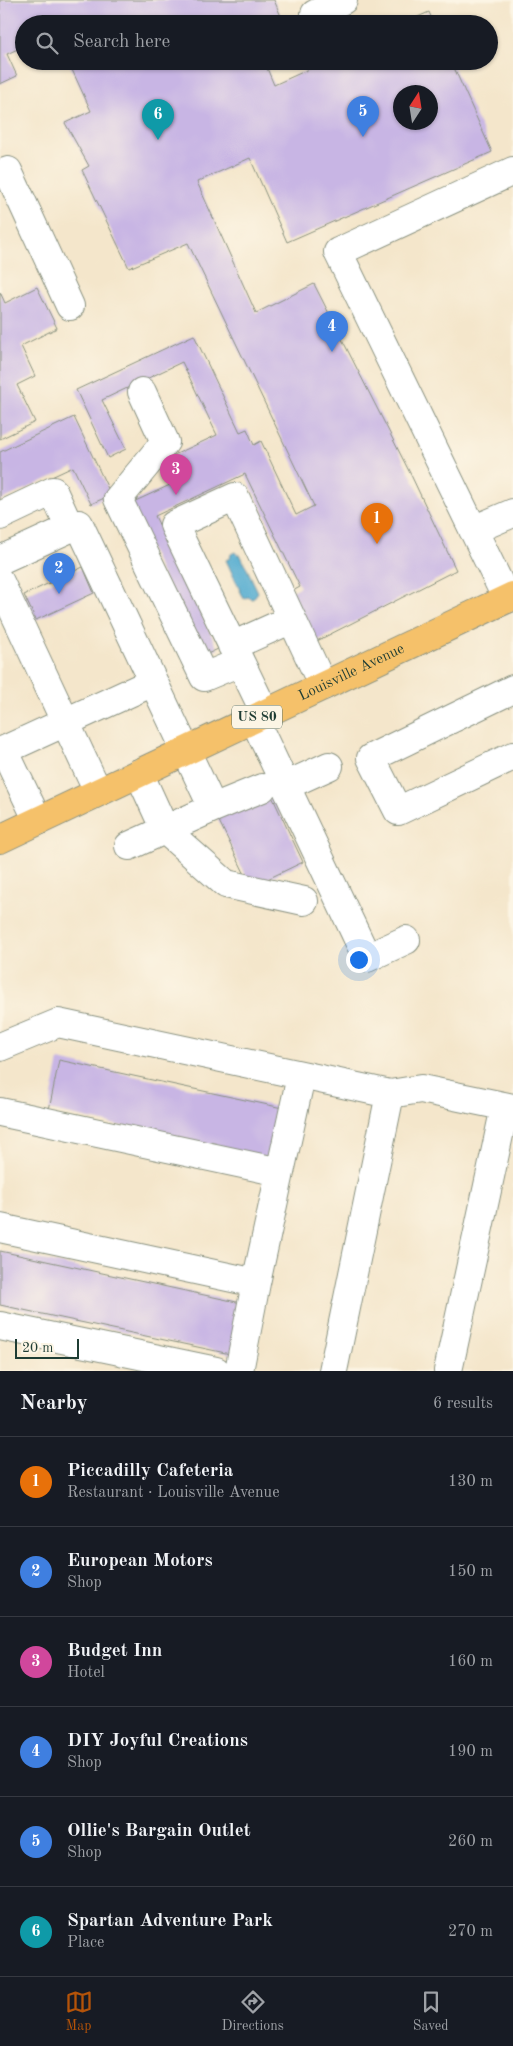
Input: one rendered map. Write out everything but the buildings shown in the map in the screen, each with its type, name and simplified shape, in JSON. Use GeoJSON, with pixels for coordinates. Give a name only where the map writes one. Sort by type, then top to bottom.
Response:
{"type":"FeatureCollection","features":[{"type":"Feature","properties":{"kind":"main road","name":"Louisville Avenue"},"geometry":{"type":"LineString","coordinates":[[0,839],[510,598]]}},
{"type":"Feature","properties":{"kind":"lane"},"geometry":{"type":"LineString","coordinates":[[315,14],[343,0]]}},
{"type":"Feature","properties":{"kind":"lane"},"geometry":{"type":"LineString","coordinates":[[0,174],[8,171],[70,306]]}},
{"type":"Feature","properties":{"kind":"lane"},"geometry":{"type":"LineString","coordinates":[[510,598],[473,530],[338,252],[513,171]]}},
{"type":"Feature","properties":{"kind":"lane"},"geometry":{"type":"LineString","coordinates":[[142,392],[165,442],[118,499],[204,677],[236,654],[292,619]]}},
{"type":"Feature","properties":{"kind":"lane"},"geometry":{"type":"LineString","coordinates":[[0,516],[53,491],[70,528]]}},
{"type":"Feature","properties":{"kind":"lane"},"geometry":{"type":"LineString","coordinates":[[323,686],[235,497],[174,525],[236,654],[260,716],[274,787],[367,958],[406,940]]}},
{"type":"Feature","properties":{"kind":"lane"},"geometry":{"type":"LineString","coordinates":[[473,530],[513,513]]}},
{"type":"Feature","properties":{"kind":"lane"},"geometry":{"type":"LineString","coordinates":[[98,792],[65,721],[1,563],[79,524],[213,808]]}},
{"type":"Feature","properties":{"kind":"lane"},"geometry":{"type":"LineString","coordinates":[[38,821],[2,751],[153,682]]}},
{"type":"Feature","properties":{"kind":"lane"},"geometry":{"type":"LineString","coordinates":[[513,689],[371,758],[398,811],[513,756]]}},
{"type":"Feature","properties":{"kind":"lane"},"geometry":{"type":"LineString","coordinates":[[129,846],[213,808],[329,766]]}},
{"type":"Feature","properties":{"kind":"lane"},"geometry":{"type":"LineString","coordinates":[[139,773],[165,830],[226,884],[304,901]]}},
{"type":"Feature","properties":{"kind":"lane"},"geometry":{"type":"LineString","coordinates":[[0,1047],[58,1023],[390,1094],[422,1088],[509,1108],[448,1371]]}},
{"type":"Feature","properties":{"kind":"lane"},"geometry":{"type":"LineString","coordinates":[[239,1371],[301,1076]]}},
{"type":"Feature","properties":{"kind":"lane"},"geometry":{"type":"LineString","coordinates":[[333,1371],[390,1094]]}},
{"type":"Feature","properties":{"kind":"lane"},"geometry":{"type":"LineString","coordinates":[[0,1112],[280,1172]]}},
{"type":"Feature","properties":{"kind":"lane"},"geometry":{"type":"LineString","coordinates":[[0,1228],[256,1283]]}},
{"type":"Feature","properties":{"kind":"lane"},"geometry":{"type":"LineString","coordinates":[[0,1326],[216,1371]]}},
{"type":"Feature","properties":{"kind":"water"},"geometry":{"type":"Polygon","coordinates":[[[235,552],[238,555],[240,554],[258,592],[253,599],[247,597],[244,599],[226,560],[235,552]]]}},
{"type":"Feature","properties":{"kind":"place","name":"Ollie's Bargain Outlet"},"geometry":{"type":"Point","coordinates":[363,137]}},
{"type":"Feature","properties":{"kind":"place","name":"Spartan Adventure Park"},"geometry":{"type":"Point","coordinates":[158,140]}},
{"type":"Feature","properties":{"kind":"place","name":"DIY Joyful Creations"},"geometry":{"type":"Point","coordinates":[332,352]}},
{"type":"Feature","properties":{"kind":"place","name":"Budget Inn"},"geometry":{"type":"Point","coordinates":[176,495]}},
{"type":"Feature","properties":{"kind":"place","name":"Piccadilly Cafeteria"},"geometry":{"type":"Point","coordinates":[377,544]}},
{"type":"Feature","properties":{"kind":"place","name":"European Motors"},"geometry":{"type":"Point","coordinates":[59,594]}}]}
